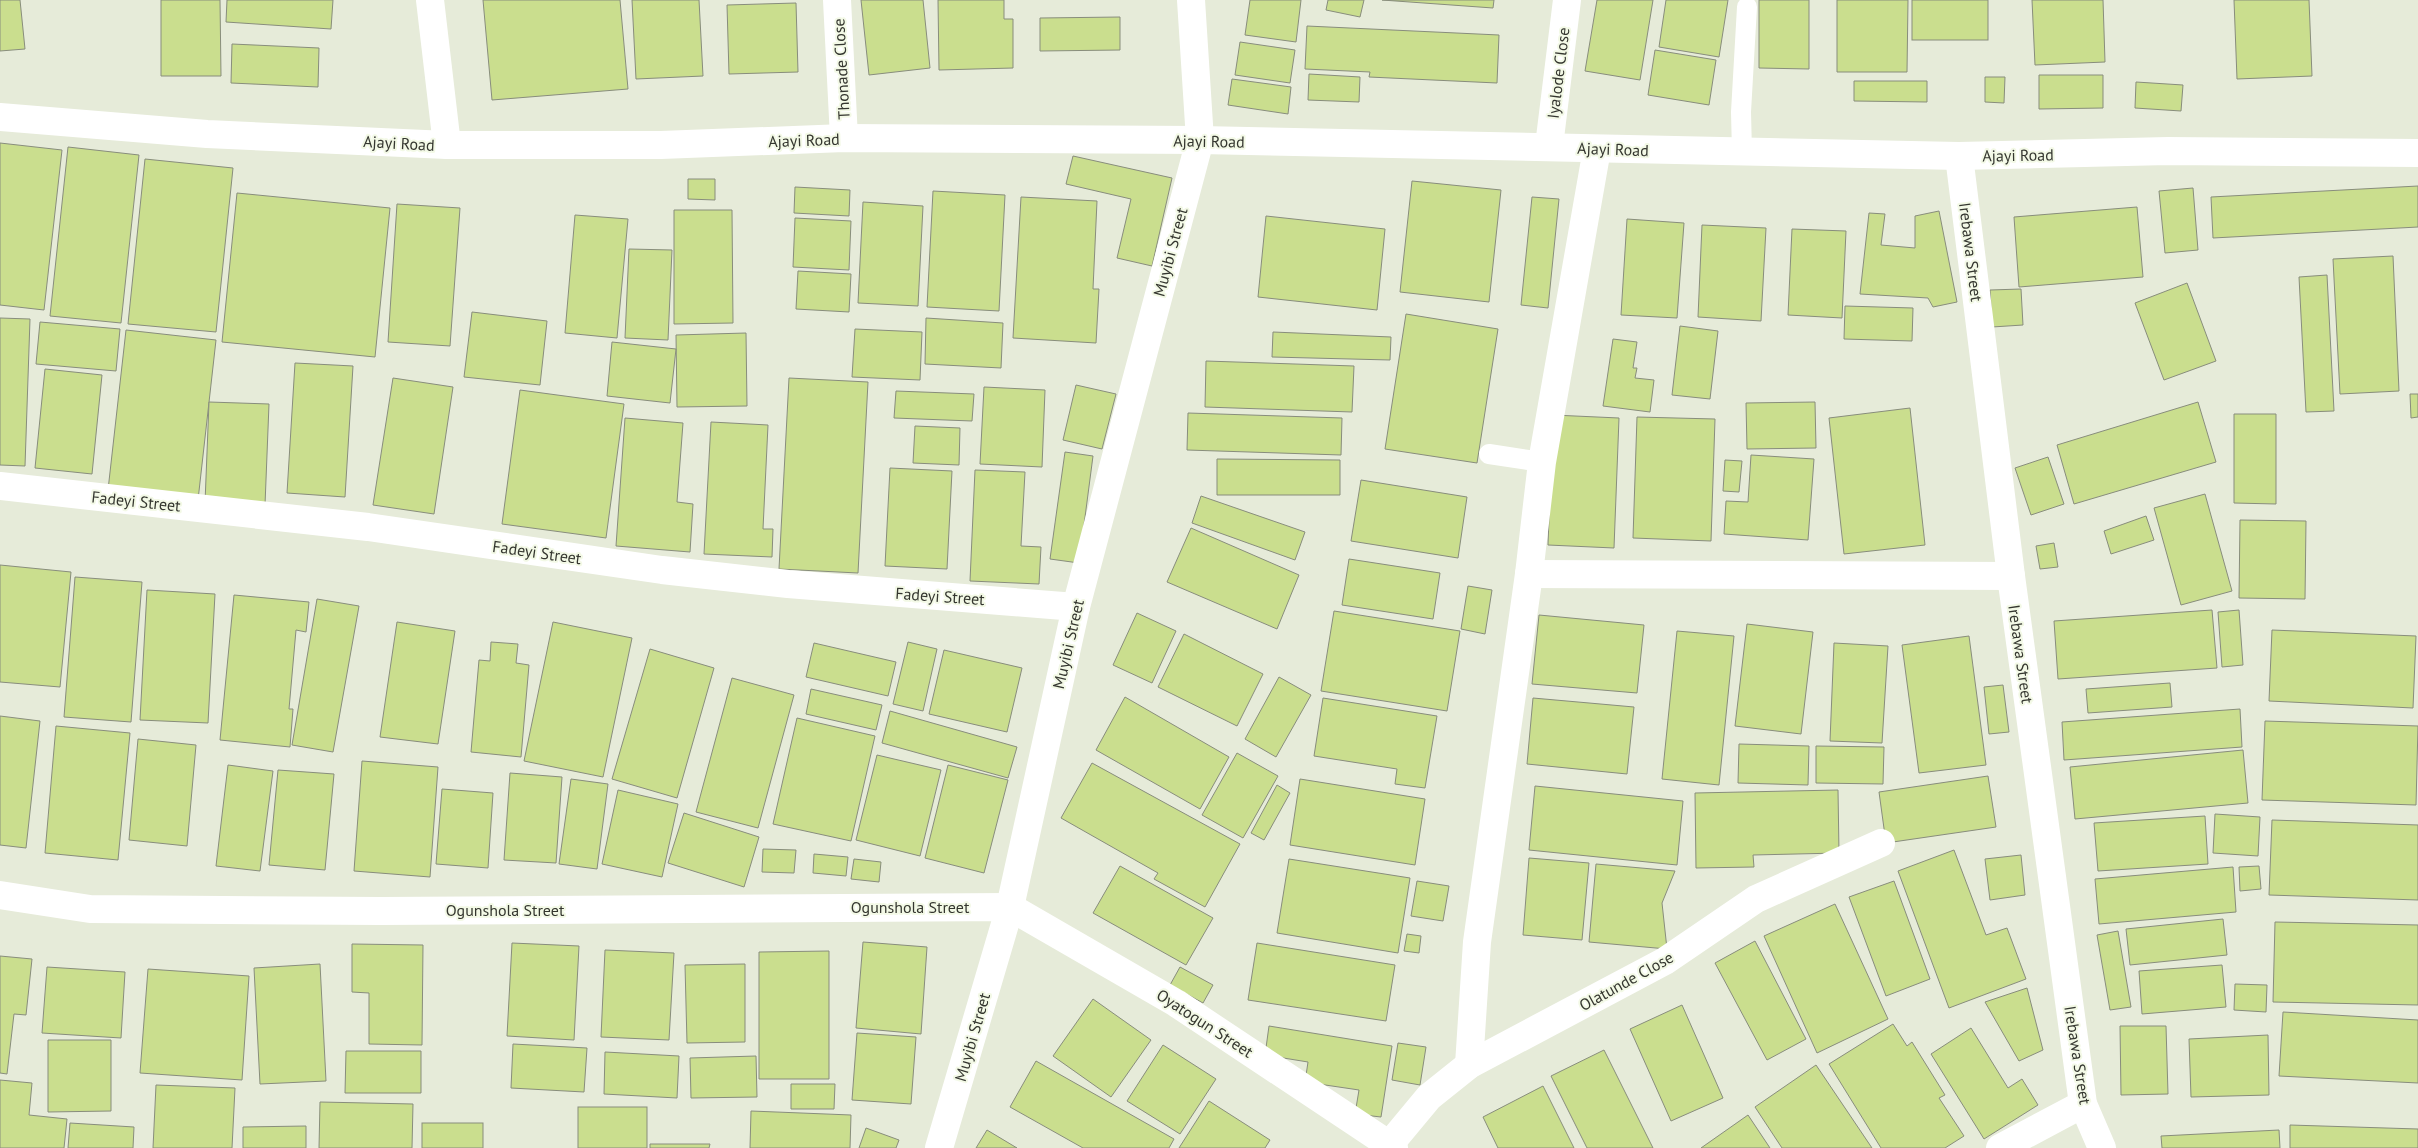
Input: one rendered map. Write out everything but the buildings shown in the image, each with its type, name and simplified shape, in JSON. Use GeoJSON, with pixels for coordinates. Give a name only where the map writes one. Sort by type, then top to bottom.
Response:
{"type":"FeatureCollection","features":[{"type":"Feature","properties":{"kind":"street"},"geometry":{"type":"LineString","coordinates":[[430,0],[447,145]]}},
{"type":"Feature","properties":{"kind":"street","name":"Thonade Close"},"geometry":{"type":"LineString","coordinates":[[836,0],[844,138]]}},
{"type":"Feature","properties":{"kind":"street","name":"Muyibi Street"},"geometry":{"type":"LineString","coordinates":[[939,1148],[1010,907],[1076,607],[1200,140],[1191,0]]}},
{"type":"Feature","properties":{"kind":"street","name":"Iyalode Close"},"geometry":{"type":"LineString","coordinates":[[1549,146],[1567,0]]}},
{"type":"Feature","properties":{"kind":"street","name":"Ajayi Road"},"geometry":{"type":"LineString","coordinates":[[0,117],[206,134],[447,145],[661,145],[844,138],[1200,140],[1959,156],[2168,151],[2418,153]]}},
{"type":"Feature","properties":{"kind":"street"},"geometry":{"type":"LineString","coordinates":[[1469,1065],[1477,942],[1529,574],[1542,462],[1597,149]]}},
{"type":"Feature","properties":{"kind":"street","name":"Irebawa Street"},"geometry":{"type":"LineString","coordinates":[[1959,156],[2011,576],[2083,1104],[2102,1148]]}},
{"type":"Feature","properties":{"kind":"street","name":"Fadeyi Street"},"geometry":{"type":"LineString","coordinates":[[0,486],[368,527],[662,570],[788,584],[1076,607]]}},
{"type":"Feature","properties":{"kind":"street"},"geometry":{"type":"LineString","coordinates":[[1529,574],[2011,576]]}},
{"type":"Feature","properties":{"kind":"street","name":"Olatunde Close"},"geometry":{"type":"LineString","coordinates":[[1392,1146],[1429,1098],[1469,1065],[1665,961],[1756,900],[1881,843]]}},
{"type":"Feature","properties":{"kind":"street","name":"Ogunshola Street"},"geometry":{"type":"LineString","coordinates":[[0,894],[90,909],[391,911],[1010,907]]}},
{"type":"Feature","properties":{"kind":"street","name":"Oyatogun Street"},"geometry":{"type":"LineString","coordinates":[[1010,907],[1176,1003],[1392,1146]]}},
{"type":"Feature","properties":{"kind":"street"},"geometry":{"type":"LineString","coordinates":[[2000,1148],[2083,1104]]}},
{"type":"Feature","properties":{"kind":"lane"},"geometry":{"type":"LineString","coordinates":[[1742,152],[1741,112],[1747,7]]}},
{"type":"Feature","properties":{"kind":"lane"},"geometry":{"type":"LineString","coordinates":[[1489,454],[1542,462]]}}]}
